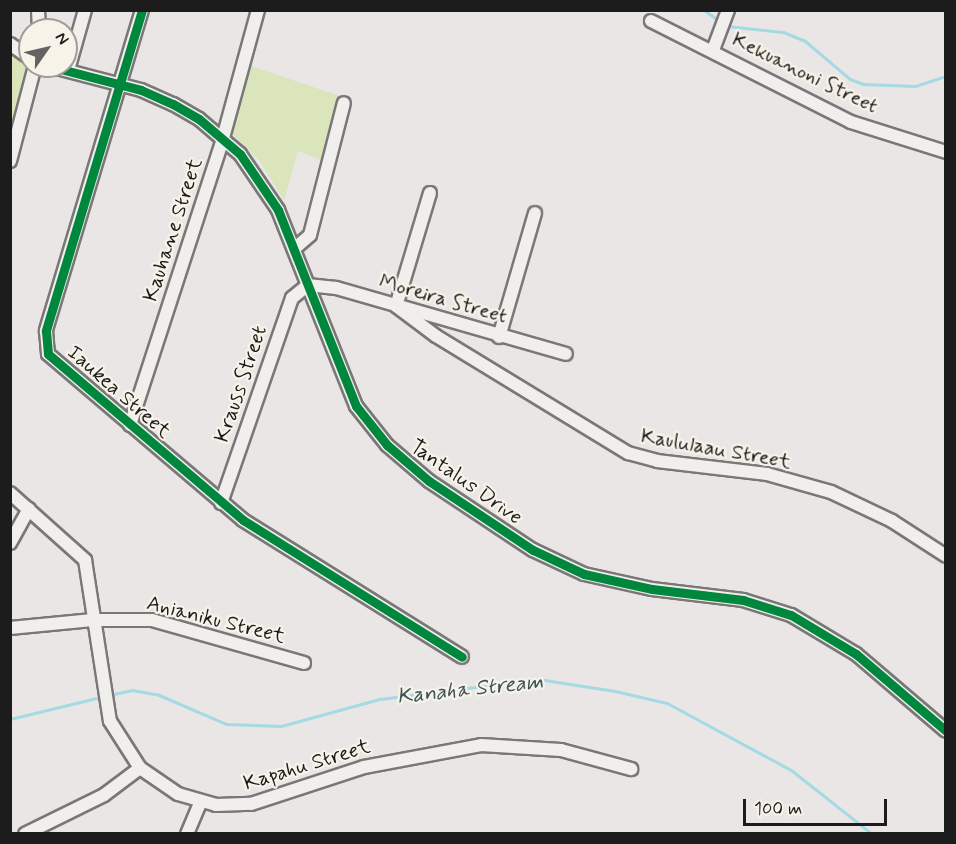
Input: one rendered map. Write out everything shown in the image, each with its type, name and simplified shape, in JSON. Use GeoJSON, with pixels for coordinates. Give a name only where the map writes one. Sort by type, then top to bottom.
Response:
{"type":"FeatureCollection","features":[{"type":"Feature","properties":{"kind":"street"},"geometry":{"type":"LineString","coordinates":[[78,35],[85,10]]}},
{"type":"Feature","properties":{"kind":"street","name":"Iaukea Street"},"geometry":{"type":"LineString","coordinates":[[142,10],[45,341],[52,358],[221,503],[462,657]]}},
{"type":"Feature","properties":{"kind":"street","name":"Kauhane Street"},"geometry":{"type":"LineString","coordinates":[[130,425],[223,138],[258,10]]}},
{"type":"Feature","properties":{"kind":"street"},"geometry":{"type":"LineString","coordinates":[[713,50],[728,11]]}},
{"type":"Feature","properties":{"kind":"street","name":"Kekuanoni Street"},"geometry":{"type":"LineString","coordinates":[[651,21],[713,50],[851,122],[945,152]]}},
{"type":"Feature","properties":{"kind":"street","name":"Tantalus Drive"},"geometry":{"type":"LineString","coordinates":[[78,73],[173,104],[223,138],[266,188],[294,249],[356,406],[387,445],[429,481],[533,550],[584,574],[652,590],[743,600],[791,615],[856,654],[945,731]]}},
{"type":"Feature","properties":{"kind":"street"},"geometry":{"type":"LineString","coordinates":[[10,161],[32,78]]}},
{"type":"Feature","properties":{"kind":"street"},"geometry":{"type":"LineString","coordinates":[[294,249],[310,236],[345,103]]}},
{"type":"Feature","properties":{"kind":"street"},"geometry":{"type":"LineString","coordinates":[[396,306],[430,193]]}},
{"type":"Feature","properties":{"kind":"street"},"geometry":{"type":"LineString","coordinates":[[499,337],[535,213]]}},
{"type":"Feature","properties":{"kind":"street","name":"Moreira Street"},"geometry":{"type":"LineString","coordinates":[[308,285],[336,288],[499,337],[566,354]]}},
{"type":"Feature","properties":{"kind":"street","name":"Krauss Street"},"geometry":{"type":"LineString","coordinates":[[221,503],[292,298],[308,285]]}},
{"type":"Feature","properties":{"kind":"street","name":"Kaululaau Street"},"geometry":{"type":"LineString","coordinates":[[396,306],[436,336],[628,453],[657,461],[767,474],[831,492],[892,521],[945,556]]}},
{"type":"Feature","properties":{"kind":"street","name":"Kapahu Street"},"geometry":{"type":"LineString","coordinates":[[10,493],[84,557],[106,710],[114,732],[140,768],[166,788],[200,803],[251,804],[364,767],[461,746],[500,744],[561,750],[631,769]]}},
{"type":"Feature","properties":{"kind":"street"},"geometry":{"type":"LineString","coordinates":[[10,543],[29,509]]}},
{"type":"Feature","properties":{"kind":"street","name":"Anianiku Street"},"geometry":{"type":"LineString","coordinates":[[10,628],[93,620],[152,620],[304,663]]}},
{"type":"Feature","properties":{"kind":"street"},"geometry":{"type":"LineString","coordinates":[[25,834],[104,795],[140,768]]}},
{"type":"Feature","properties":{"kind":"street"},"geometry":{"type":"LineString","coordinates":[[188,834],[200,803]]}},
{"type":"Feature","properties":{"kind":"green space"},"geometry":{"type":"Polygon","coordinates":[[[10,56],[18,60],[18,78],[28,78],[10,142],[10,56]]]}},
{"type":"Feature","properties":{"kind":"green space"},"geometry":{"type":"Polygon","coordinates":[[[248,65],[340,96],[323,161],[298,151],[284,201],[259,160],[231,133],[248,65]]]}},
{"type":"Feature","properties":{"kind":"waterway"},"geometry":{"type":"LineString","coordinates":[[704,10],[719,21]]}},
{"type":"Feature","properties":{"kind":"waterway"},"geometry":{"type":"LineString","coordinates":[[727,26],[783,32],[805,41],[850,79],[863,84],[915,86],[946,76]]}},
{"type":"Feature","properties":{"kind":"waterway","name":"Kanaha Stream"},"geometry":{"type":"LineString","coordinates":[[109,695],[132,690],[159,695],[226,724],[281,726],[380,699],[538,679],[615,691],[667,703],[791,770],[872,834]]}},
{"type":"Feature","properties":{"kind":"waterway","name":"Kanaha Stream"},"geometry":{"type":"LineString","coordinates":[[10,719],[97,698]]}},
{"type":"Feature","properties":{"kind":"cycle path"},"geometry":{"type":"LineString","coordinates":[[142,10],[46,331],[48,354],[243,520],[462,657]]}},
{"type":"Feature","properties":{"kind":"cycle path"},"geometry":{"type":"LineString","coordinates":[[78,74],[141,90],[173,104],[199,119],[240,154],[278,210],[356,406],[387,445],[429,481],[533,550],[584,574],[652,589],[743,600],[791,615],[856,654],[946,731]]}}]}
